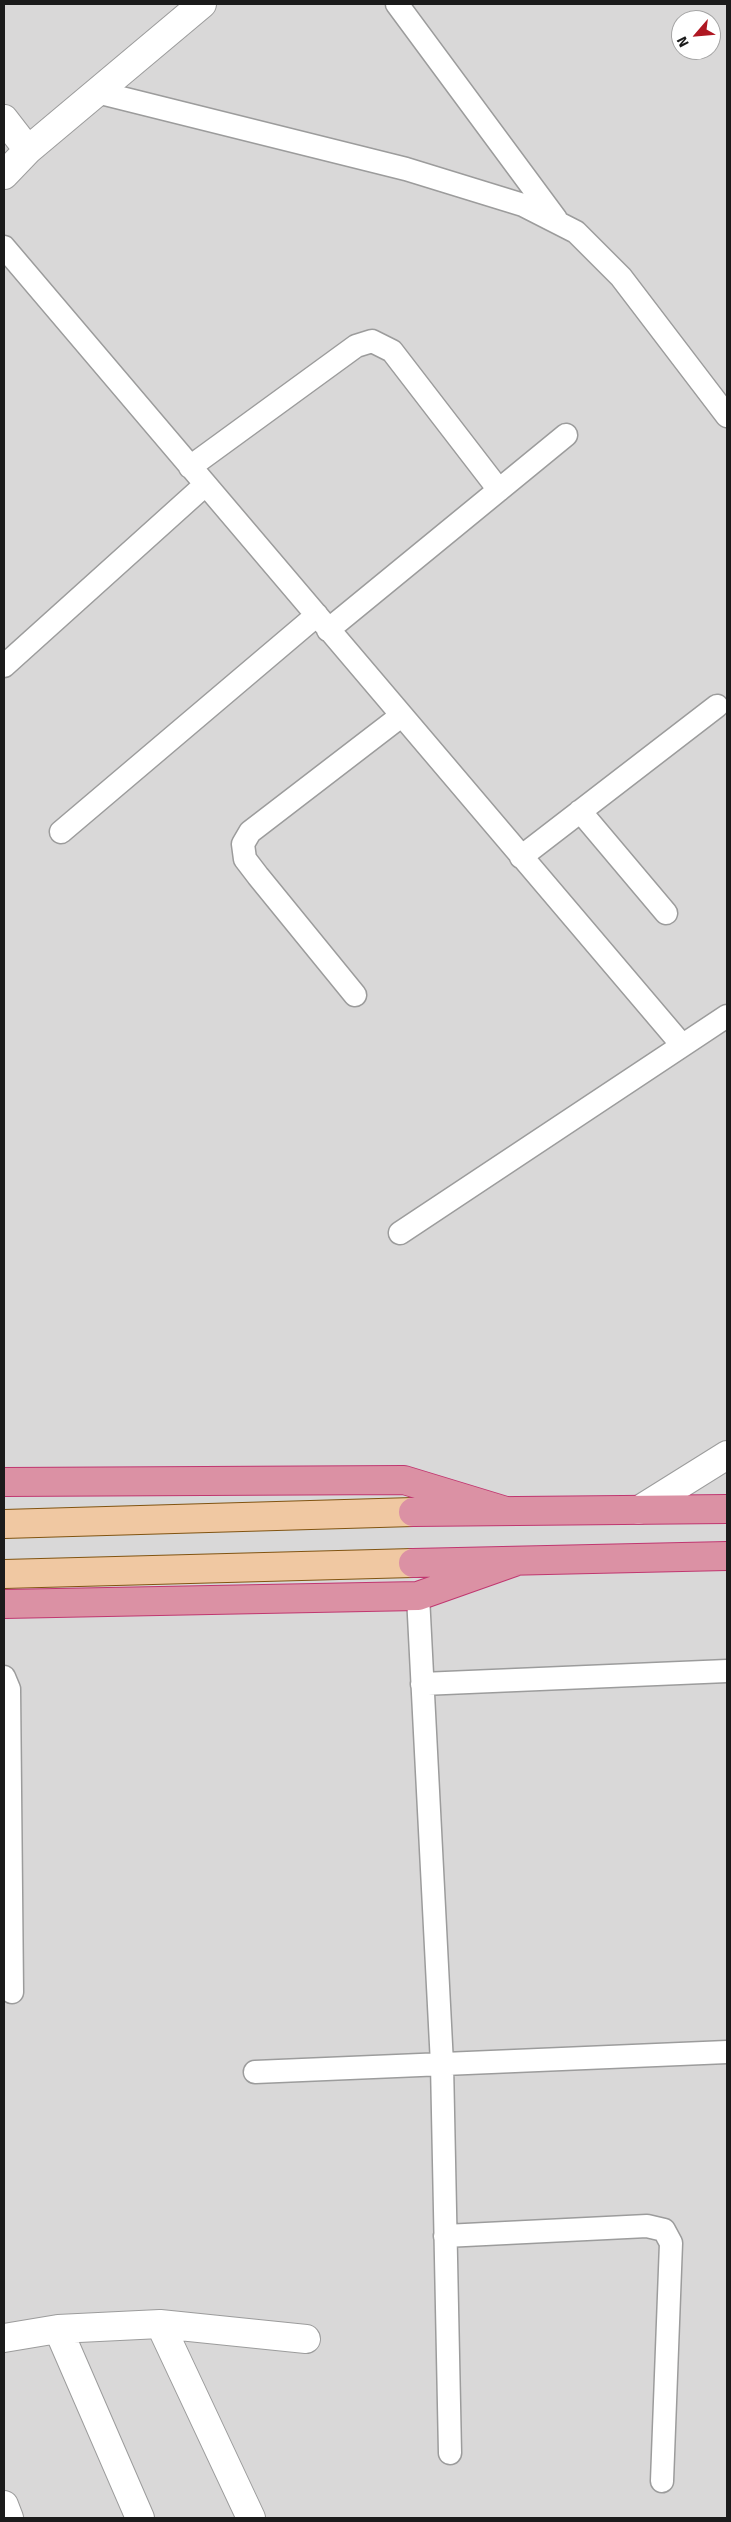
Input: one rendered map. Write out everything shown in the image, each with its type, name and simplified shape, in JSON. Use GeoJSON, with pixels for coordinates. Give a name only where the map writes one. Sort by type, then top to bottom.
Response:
{"type":"FeatureCollection","features":[{"type":"Feature","properties":{"kind":"highway"},"geometry":{"type":"LineString","coordinates":[[4,1482],[404,1480],[506,1512]]}},
{"type":"Feature","properties":{"kind":"highway"},"geometry":{"type":"LineString","coordinates":[[413,1512],[727,1509]]}},
{"type":"Feature","properties":{"kind":"highway"},"geometry":{"type":"LineString","coordinates":[[413,1563],[727,1556]]}},
{"type":"Feature","properties":{"kind":"highway"},"geometry":{"type":"LineString","coordinates":[[4,1604],[418,1596],[516,1561]]}},
{"type":"Feature","properties":{"kind":"main road"},"geometry":{"type":"LineString","coordinates":[[4,1524],[413,1512]]}},
{"type":"Feature","properties":{"kind":"main road"},"geometry":{"type":"LineString","coordinates":[[4,1574],[413,1563]]}},
{"type":"Feature","properties":{"kind":"street"},"geometry":{"type":"LineString","coordinates":[[4,175],[28,150],[202,4]]}},
{"type":"Feature","properties":{"kind":"street"},"geometry":{"type":"LineString","coordinates":[[4,119],[28,150]]}},
{"type":"Feature","properties":{"kind":"street"},"geometry":{"type":"LineString","coordinates":[[639,1510],[727,1455]]}},
{"type":"Feature","properties":{"kind":"street"},"geometry":{"type":"LineString","coordinates":[[160,2324],[251,2518]]}},
{"type":"Feature","properties":{"kind":"street"},"geometry":{"type":"LineString","coordinates":[[4,2338],[58,2329],[160,2324],[306,2339]]}},
{"type":"Feature","properties":{"kind":"street"},"geometry":{"type":"LineString","coordinates":[[58,2329],[140,2518]]}},
{"type":"Feature","properties":{"kind":"street"},"geometry":{"type":"LineString","coordinates":[[4,2505],[9,2518]]}},
{"type":"Feature","properties":{"kind":"lane"},"geometry":{"type":"LineString","coordinates":[[397,4],[559,224]]}},
{"type":"Feature","properties":{"kind":"lane"},"geometry":{"type":"LineString","coordinates":[[97,92],[406,169],[523,205],[576,232],[621,277],[727,416]]}},
{"type":"Feature","properties":{"kind":"lane"},"geometry":{"type":"LineString","coordinates":[[4,248],[682,1045]]}},
{"type":"Feature","properties":{"kind":"lane"},"geometry":{"type":"LineString","coordinates":[[190,467],[356,346],[372,341],[392,351],[499,490]]}},
{"type":"Feature","properties":{"kind":"lane"},"geometry":{"type":"LineString","coordinates":[[61,832],[323,623],[499,490],[566,435]]}},
{"type":"Feature","properties":{"kind":"lane"},"geometry":{"type":"LineString","coordinates":[[4,666],[205,485]]}},
{"type":"Feature","properties":{"kind":"lane"},"geometry":{"type":"LineString","coordinates":[[521,857],[716,706]]}},
{"type":"Feature","properties":{"kind":"lane"},"geometry":{"type":"LineString","coordinates":[[355,994],[245,859],[243,844],[250,832],[401,716]]}},
{"type":"Feature","properties":{"kind":"lane"},"geometry":{"type":"LineString","coordinates":[[580,811],[666,913]]}},
{"type":"Feature","properties":{"kind":"lane"},"geometry":{"type":"LineString","coordinates":[[400,1233],[727,1016]]}},
{"type":"Feature","properties":{"kind":"lane"},"geometry":{"type":"LineString","coordinates":[[418,1596],[442,2064],[450,2453]]}},
{"type":"Feature","properties":{"kind":"lane"},"geometry":{"type":"LineString","coordinates":[[422,1684],[727,1672]]}},
{"type":"Feature","properties":{"kind":"lane"},"geometry":{"type":"LineString","coordinates":[[4,1678],[9,1689],[12,1992]]}},
{"type":"Feature","properties":{"kind":"lane"},"geometry":{"type":"LineString","coordinates":[[255,2072],[727,2052]]}},
{"type":"Feature","properties":{"kind":"lane"},"geometry":{"type":"LineString","coordinates":[[445,2236],[647,2226],[664,2230],[671,2243],[662,2481]]}},
{"type":"Feature","properties":{"kind":"shaded area"},"geometry":{"type":"Polygon","coordinates":[[[4,4],[727,4],[727,2518],[4,2518],[4,4]]]}}]}
